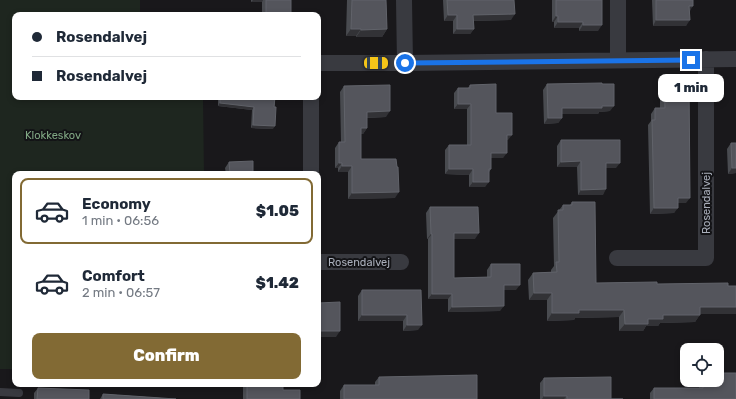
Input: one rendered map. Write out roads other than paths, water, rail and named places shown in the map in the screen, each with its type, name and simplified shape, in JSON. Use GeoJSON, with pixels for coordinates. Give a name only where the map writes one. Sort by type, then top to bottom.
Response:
{"type":"FeatureCollection","features":[{"type":"Feature","properties":{"kind":"street"},"geometry":{"type":"LineString","coordinates":[[404,0],[405,63]]}},
{"type":"Feature","properties":{"kind":"street"},"geometry":{"type":"LineString","coordinates":[[618,0],[618,60]]}},
{"type":"Feature","properties":{"kind":"street","name":"Rosendalvej"},"geometry":{"type":"LineString","coordinates":[[617,258],[706,258],[706,59]]}},
{"type":"Feature","properties":{"kind":"street"},"geometry":{"type":"LineString","coordinates":[[321,63],[736,59]]}},
{"type":"Feature","properties":{"kind":"street"},"geometry":{"type":"LineString","coordinates":[[311,100],[311,171]]}},
{"type":"Feature","properties":{"kind":"street","name":"Rosendalvej"},"geometry":{"type":"LineString","coordinates":[[321,262],[401,262]]}},
{"type":"Feature","properties":{"kind":"lane"},"geometry":{"type":"LineString","coordinates":[[0,392],[19,393]]}},
{"type":"Feature","properties":{"kind":"park label","name":"Klokkeskov"},"geometry":{"type":"Point","coordinates":[53,135]}}]}
